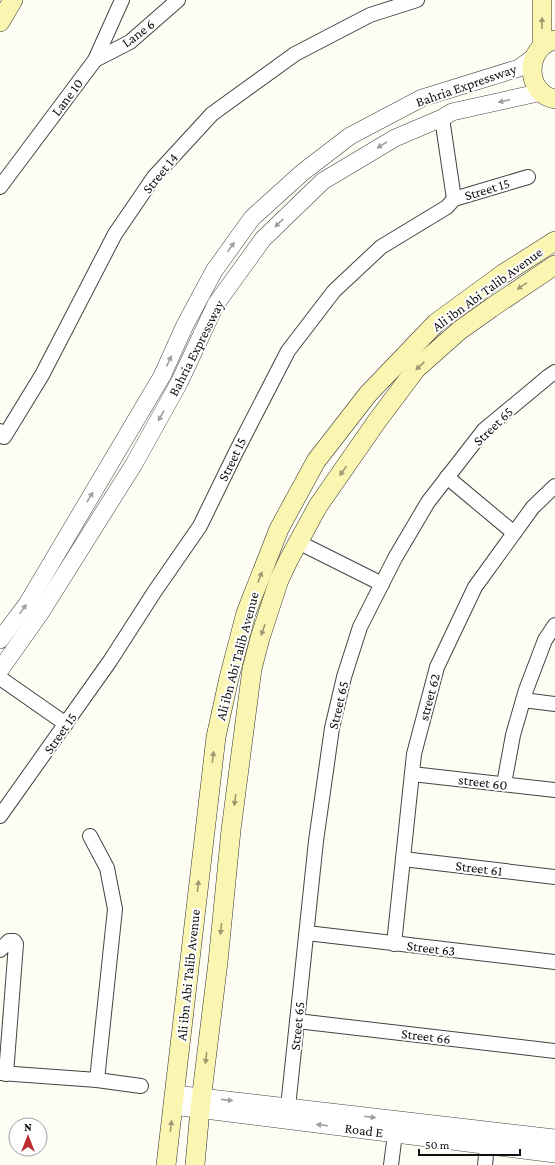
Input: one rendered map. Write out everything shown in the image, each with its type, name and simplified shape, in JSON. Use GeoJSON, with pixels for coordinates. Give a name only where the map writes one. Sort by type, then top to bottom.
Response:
{"type":"FeatureCollection","features":[{"type":"Feature","properties":{"kind":"main road"},"geometry":{"type":"LineString","coordinates":[[0,22],[13,0]]}},
{"type":"Feature","properties":{"kind":"main road"},"geometry":{"type":"LineString","coordinates":[[542,0],[544,48],[532,69],[534,82],[550,99]]}},
{"type":"Feature","properties":{"kind":"main road","name":"Ali ibn Abi Talib Avenue"},"geometry":{"type":"LineString","coordinates":[[166,1165],[216,738],[229,678],[246,613],[279,529],[316,461],[368,394],[410,350],[436,323],[503,274],[555,241]]}},
{"type":"Feature","properties":{"kind":"main road","name":"Ali ibn Abi Talib Avenue"},"geometry":{"type":"LineString","coordinates":[[195,1165],[231,830],[252,669],[260,638],[288,559],[318,506],[377,421],[416,369],[460,330],[555,265]]}},
{"type":"Feature","properties":{"kind":"street","name":"Lane 10"},"geometry":{"type":"LineString","coordinates":[[0,187],[95,60],[122,0]]}},
{"type":"Feature","properties":{"kind":"street","name":"Lane 6"},"geometry":{"type":"LineString","coordinates":[[95,60],[130,42],[178,0]]}},
{"type":"Feature","properties":{"kind":"street","name":"Street 14"},"geometry":{"type":"LineString","coordinates":[[1,437],[42,374],[115,234],[154,176],[212,114],[295,54],[370,15],[417,0]]}},
{"type":"Feature","properties":{"kind":"street","name":"Bahria Expressway"},"geometry":{"type":"LineString","coordinates":[[0,640],[27,604],[158,383],[185,325],[214,271],[252,218],[303,172],[350,136],[422,98],[519,68],[544,48]]}},
{"type":"Feature","properties":{"kind":"street","name":"Bahria Expressway"},"geometry":{"type":"LineString","coordinates":[[0,670],[41,612],[134,464],[179,383],[216,304],[263,239],[323,182],[395,138],[442,118],[452,112],[550,99]]}},
{"type":"Feature","properties":{"kind":"street"},"geometry":{"type":"LineString","coordinates":[[442,118],[454,199]]}},
{"type":"Feature","properties":{"kind":"street","name":"Street 15"},"geometry":{"type":"LineString","coordinates":[[0,816],[110,661],[200,526],[288,351],[334,291],[381,247],[446,207],[454,199],[528,177]]}},
{"type":"Feature","properties":{"kind":"street","name":"Street 65"},"geometry":{"type":"LineString","coordinates":[[288,1107],[316,841],[332,728],[344,677],[360,627],[395,558],[428,502],[447,477],[484,430],[555,372]]}},
{"type":"Feature","properties":{"kind":"street"},"geometry":{"type":"LineString","coordinates":[[447,477],[514,533]]}},
{"type":"Feature","properties":{"kind":"street","name":"street 62"},"geometry":{"type":"LineString","coordinates":[[394,944],[414,754],[437,667],[475,587],[533,507],[555,486]]}},
{"type":"Feature","properties":{"kind":"street"},"geometry":{"type":"LineString","coordinates":[[298,542],[382,584]]}},
{"type":"Feature","properties":{"kind":"street"},"geometry":{"type":"LineString","coordinates":[[504,784],[513,735],[523,700],[545,640],[555,625]]}},
{"type":"Feature","properties":{"kind":"street"},"geometry":{"type":"LineString","coordinates":[[0,678],[66,724]]}},
{"type":"Feature","properties":{"kind":"street"},"geometry":{"type":"LineString","coordinates":[[523,700],[555,704]]}},
{"type":"Feature","properties":{"kind":"street","name":"street 60"},"geometry":{"type":"LineString","coordinates":[[412,774],[555,790]]}},
{"type":"Feature","properties":{"kind":"street"},"geometry":{"type":"LineString","coordinates":[[90,836],[107,868],[115,909],[97,1080]]}},
{"type":"Feature","properties":{"kind":"street","name":"Street 61"},"geometry":{"type":"LineString","coordinates":[[403,859],[555,877]]}},
{"type":"Feature","properties":{"kind":"street","name":"Street 63"},"geometry":{"type":"LineString","coordinates":[[307,933],[555,962]]}},
{"type":"Feature","properties":{"kind":"street"},"geometry":{"type":"LineString","coordinates":[[0,950],[9,941],[14,941],[16,944],[3,1074],[97,1080],[141,1086]]}},
{"type":"Feature","properties":{"kind":"street","name":"Street 66"},"geometry":{"type":"LineString","coordinates":[[297,1021],[555,1051]]}},
{"type":"Feature","properties":{"kind":"street","name":"Road E"},"geometry":{"type":"LineString","coordinates":[[174,1100],[395,1134],[555,1154]]}},
{"type":"Feature","properties":{"kind":"street","name":"Road E"},"geometry":{"type":"LineString","coordinates":[[201,1103],[288,1107],[555,1138]]}},
{"type":"Feature","properties":{"kind":"street"},"geometry":{"type":"LineString","coordinates":[[391,1165],[395,1134]]}},
{"type":"Feature","properties":{"kind":"street"},"geometry":{"type":"LineString","coordinates":[[485,1165],[487,1145]]}}]}
